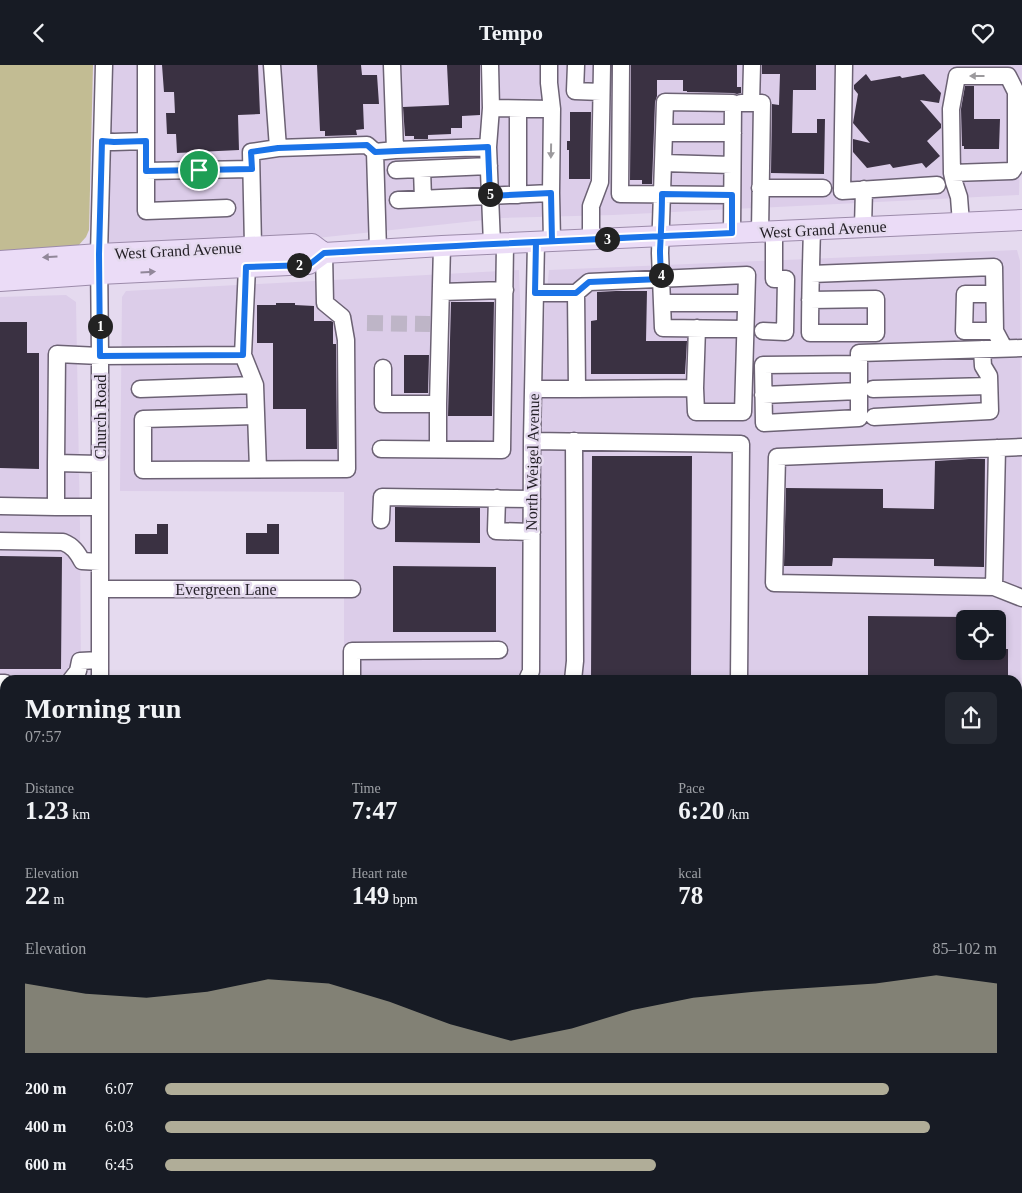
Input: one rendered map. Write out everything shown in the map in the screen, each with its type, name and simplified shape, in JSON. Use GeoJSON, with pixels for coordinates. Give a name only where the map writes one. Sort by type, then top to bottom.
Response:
{"type":"FeatureCollection","features":[{"type":"Feature","properties":{"kind":"main road","name":"West Grand Avenue"},"geometry":{"type":"LineString","coordinates":[[0,281],[99,274],[309,265],[324,253],[1022,220]]}},
{"type":"Feature","properties":{"kind":"main road","name":"West Grand Avenue"},"geometry":{"type":"LineString","coordinates":[[0,261],[99,254],[312,244],[324,253]]}},
{"type":"Feature","properties":{"kind":"street","name":"Church Road"},"geometry":{"type":"LineString","coordinates":[[100,675],[99,254],[104,65]]}},
{"type":"Feature","properties":{"kind":"street"},"geometry":{"type":"LineString","coordinates":[[146,65],[146,211],[226,209]]}},
{"type":"Feature","properties":{"kind":"street"},"geometry":{"type":"LineString","coordinates":[[272,65],[278,148]]}},
{"type":"Feature","properties":{"kind":"street"},"geometry":{"type":"LineString","coordinates":[[392,65],[395,150]]}},
{"type":"Feature","properties":{"kind":"street"},"geometry":{"type":"LineString","coordinates":[[381,449],[502,450],[505,290],[490,196],[488,147],[491,108],[490,65]]}},
{"type":"Feature","properties":{"kind":"street","name":"North Weigel Avenue"},"geometry":{"type":"LineString","coordinates":[[529,675],[531,671],[535,293],[551,193],[552,109],[548,83],[549,65]]}},
{"type":"Feature","properties":{"kind":"street"},"geometry":{"type":"LineString","coordinates":[[576,65],[575,91],[601,92]]}},
{"type":"Feature","properties":{"kind":"street"},"geometry":{"type":"LineString","coordinates":[[591,240],[591,207],[600,182],[602,65]]}},
{"type":"Feature","properties":{"kind":"street"},"geometry":{"type":"LineString","coordinates":[[621,65],[620,195],[732,195]]}},
{"type":"Feature","properties":{"kind":"street"},"geometry":{"type":"LineString","coordinates":[[751,103],[752,65]]}},
{"type":"Feature","properties":{"kind":"street"},"geometry":{"type":"LineString","coordinates":[[844,65],[842,191],[937,185]]}},
{"type":"Feature","properties":{"kind":"street"},"geometry":{"type":"LineString","coordinates":[[952,173],[1012,171],[1020,165],[1019,92],[1008,76],[956,76],[951,109],[952,173],[959,197],[961,223]]}},
{"type":"Feature","properties":{"kind":"street"},"geometry":{"type":"LineString","coordinates":[[745,329],[663,328],[661,236],[665,102],[762,103],[760,187],[774,279],[786,279],[785,331],[762,331]]}},
{"type":"Feature","properties":{"kind":"street"},"geometry":{"type":"LineString","coordinates":[[732,233],[733,103]]}},
{"type":"Feature","properties":{"kind":"street"},"geometry":{"type":"LineString","coordinates":[[491,108],[552,109]]}},
{"type":"Feature","properties":{"kind":"street"},"geometry":{"type":"LineString","coordinates":[[518,109],[518,195]]}},
{"type":"Feature","properties":{"kind":"street"},"geometry":{"type":"LineString","coordinates":[[664,133],[733,133]]}},
{"type":"Feature","properties":{"kind":"street"},"geometry":{"type":"LineString","coordinates":[[102,141],[146,141]]}},
{"type":"Feature","properties":{"kind":"street"},"geometry":{"type":"LineString","coordinates":[[253,247],[251,152],[278,148],[367,145],[375,152],[488,147]]}},
{"type":"Feature","properties":{"kind":"street"},"geometry":{"type":"LineString","coordinates":[[375,152],[378,250]]}},
{"type":"Feature","properties":{"kind":"street"},"geometry":{"type":"LineString","coordinates":[[663,163],[732,165]]}},
{"type":"Feature","properties":{"kind":"street"},"geometry":{"type":"LineString","coordinates":[[396,170],[489,166]]}},
{"type":"Feature","properties":{"kind":"street"},"geometry":{"type":"LineString","coordinates":[[146,171],[252,169]]}},
{"type":"Feature","properties":{"kind":"street"},"geometry":{"type":"LineString","coordinates":[[422,169],[423,199]]}},
{"type":"Feature","properties":{"kind":"street"},"geometry":{"type":"LineString","coordinates":[[760,187],[823,188]]}},
{"type":"Feature","properties":{"kind":"street"},"geometry":{"type":"LineString","coordinates":[[863,227],[864,189]]}},
{"type":"Feature","properties":{"kind":"street"},"geometry":{"type":"LineString","coordinates":[[398,200],[551,193]]}},
{"type":"Feature","properties":{"kind":"street"},"geometry":{"type":"LineString","coordinates":[[810,300],[812,229]]}},
{"type":"Feature","properties":{"kind":"street"},"geometry":{"type":"LineString","coordinates":[[438,449],[435,325],[441,292],[442,246]]}},
{"type":"Feature","properties":{"kind":"street"},"geometry":{"type":"LineString","coordinates":[[256,416],[143,419],[143,470],[347,469],[346,340],[342,317],[325,303],[324,253]]}},
{"type":"Feature","properties":{"kind":"street"},"geometry":{"type":"LineString","coordinates":[[246,267],[243,355],[255,385],[258,469]]}},
{"type":"Feature","properties":{"kind":"street"},"geometry":{"type":"LineString","coordinates":[[811,275],[994,267],[995,331],[1004,348]]}},
{"type":"Feature","properties":{"kind":"street"},"geometry":{"type":"LineString","coordinates":[[535,293],[576,293],[589,282],[747,275],[743,412],[696,412],[697,329]]}},
{"type":"Feature","properties":{"kind":"street"},"geometry":{"type":"LineString","coordinates":[[441,292],[505,290]]}},
{"type":"Feature","properties":{"kind":"street"},"geometry":{"type":"LineString","coordinates":[[576,293],[578,389]]}},
{"type":"Feature","properties":{"kind":"street"},"geometry":{"type":"LineString","coordinates":[[994,294],[964,294],[964,331],[995,331]]}},
{"type":"Feature","properties":{"kind":"street"},"geometry":{"type":"LineString","coordinates":[[662,303],[746,303]]}},
{"type":"Feature","properties":{"kind":"street"},"geometry":{"type":"LineString","coordinates":[[860,364],[763,365],[764,423],[859,418],[866,390],[859,353],[1022,348]]}},
{"type":"Feature","properties":{"kind":"street"},"geometry":{"type":"LineString","coordinates":[[874,417],[990,411],[989,376],[982,366],[982,349]]}},
{"type":"Feature","properties":{"kind":"street"},"geometry":{"type":"LineString","coordinates":[[56,507],[57,354],[100,356],[243,355]]}},
{"type":"Feature","properties":{"kind":"street"},"geometry":{"type":"LineString","coordinates":[[383,368],[383,404],[438,404]]}},
{"type":"Feature","properties":{"kind":"street"},"geometry":{"type":"LineString","coordinates":[[140,389],[255,385]]}},
{"type":"Feature","properties":{"kind":"street"},"geometry":{"type":"LineString","coordinates":[[763,395],[989,386]]}},
{"type":"Feature","properties":{"kind":"street"},"geometry":{"type":"LineString","coordinates":[[533,389],[696,388]]}},
{"type":"Feature","properties":{"kind":"street"},"geometry":{"type":"LineString","coordinates":[[532,441],[741,444],[739,675]]}},
{"type":"Feature","properties":{"kind":"street"},"geometry":{"type":"LineString","coordinates":[[574,441],[574,675]]}},
{"type":"Feature","properties":{"kind":"street"},"geometry":{"type":"LineString","coordinates":[[1022,447],[777,457],[774,583],[994,587],[1022,598]]}},
{"type":"Feature","properties":{"kind":"street"},"geometry":{"type":"LineString","coordinates":[[994,587],[997,448]]}},
{"type":"Feature","properties":{"kind":"street"},"geometry":{"type":"LineString","coordinates":[[56,463],[100,464]]}},
{"type":"Feature","properties":{"kind":"street"},"geometry":{"type":"LineString","coordinates":[[381,520],[382,497],[532,499]]}},
{"type":"Feature","properties":{"kind":"street"},"geometry":{"type":"LineString","coordinates":[[497,498],[496,531],[532,531]]}},
{"type":"Feature","properties":{"kind":"street"},"geometry":{"type":"LineString","coordinates":[[0,506],[100,507]]}},
{"type":"Feature","properties":{"kind":"street"},"geometry":{"type":"LineString","coordinates":[[0,541],[63,542],[70,545],[76,551],[82,561],[100,562]]}},
{"type":"Feature","properties":{"kind":"street","name":"Evergreen Lane"},"geometry":{"type":"LineString","coordinates":[[100,589],[352,589]]}},
{"type":"Feature","properties":{"kind":"street"},"geometry":{"type":"LineString","coordinates":[[352,675],[352,651],[499,650]]}},
{"type":"Feature","properties":{"kind":"street"},"geometry":{"type":"LineString","coordinates":[[75,675],[78,671],[80,661],[100,661]]}},
{"type":"Feature","properties":{"kind":"shaded area"},"geometry":{"type":"Polygon","coordinates":[[[0,65],[93,65],[89,230],[86,237],[77,247],[0,253],[0,65]]]}},
{"type":"Feature","properties":{"kind":"shaded area"},"geometry":{"type":"Polygon","coordinates":[[[106,65],[1022,65],[1019,195],[613,215],[503,218],[102,261],[106,65]]]}},
{"type":"Feature","properties":{"kind":"shaded area"},"geometry":{"type":"Polygon","coordinates":[[[1017,250],[1020,261],[1020,675],[344,675],[344,492],[120,491],[122,297],[126,291],[519,270],[527,491],[549,270],[1017,250]]]}},
{"type":"Feature","properties":{"kind":"shaded area"},"geometry":{"type":"Polygon","coordinates":[[[66,295],[76,302],[81,675],[0,675],[0,297],[66,295]]]}},
{"type":"Feature","properties":{"kind":"building"},"geometry":{"type":"Polygon","coordinates":[[[162,65],[258,65],[260,114],[238,115],[239,150],[177,153],[176,134],[167,134],[166,113],[175,113],[174,92],[164,92],[162,65]]]}},
{"type":"Feature","properties":{"kind":"building"},"geometry":{"type":"Polygon","coordinates":[[[317,65],[361,65],[362,75],[377,75],[379,104],[363,104],[364,129],[356,130],[357,135],[325,136],[325,131],[320,131],[317,65]]]}},
{"type":"Feature","properties":{"kind":"building"},"geometry":{"type":"Polygon","coordinates":[[[447,65],[480,65],[480,115],[462,116],[462,128],[451,128],[451,134],[428,135],[428,139],[414,139],[414,136],[405,136],[403,107],[449,105],[447,65]]]}},
{"type":"Feature","properties":{"kind":"building"},"geometry":{"type":"Polygon","coordinates":[[[631,65],[737,65],[737,87],[741,87],[741,93],[737,94],[687,92],[683,91],[683,80],[657,80],[652,184],[642,184],[642,180],[630,180],[631,65]]]}},
{"type":"Feature","properties":{"kind":"building"},"geometry":{"type":"Polygon","coordinates":[[[762,65],[816,65],[816,90],[793,90],[792,133],[817,133],[817,119],[825,119],[824,174],[771,173],[772,104],[779,105],[780,74],[762,74],[762,65]]]}},
{"type":"Feature","properties":{"kind":"building"},"geometry":{"type":"Polygon","coordinates":[[[866,74],[871,81],[924,74],[941,93],[939,103],[920,100],[941,124],[941,128],[927,141],[940,156],[926,168],[922,163],[893,168],[890,164],[867,168],[853,152],[853,139],[870,143],[853,123],[858,94],[854,89],[854,85],[866,74]]]}},
{"type":"Feature","properties":{"kind":"building"},"geometry":{"type":"Polygon","coordinates":[[[965,86],[974,86],[974,119],[1000,119],[999,149],[964,149],[964,146],[962,146],[961,109],[965,86]]]}},
{"type":"Feature","properties":{"kind":"building"},"geometry":{"type":"Polygon","coordinates":[[[570,112],[591,112],[590,179],[569,179],[569,150],[567,150],[567,141],[570,141],[570,112]]]}},
{"type":"Feature","properties":{"kind":"building"},"geometry":{"type":"Polygon","coordinates":[[[647,291],[646,341],[687,341],[685,374],[591,374],[591,321],[597,320],[597,292],[647,291]]]}},
{"type":"Feature","properties":{"kind":"building"},"geometry":{"type":"Polygon","coordinates":[[[451,302],[494,302],[492,416],[448,416],[451,302]]]}},
{"type":"Feature","properties":{"kind":"building"},"geometry":{"type":"Polygon","coordinates":[[[276,303],[314,306],[314,321],[333,322],[333,344],[336,344],[337,449],[306,449],[306,409],[273,409],[273,343],[257,343],[257,305],[276,305],[276,303]]]}},
{"type":"Feature","properties":{"kind":"building"},"geometry":{"type":"Polygon","coordinates":[[[0,322],[27,322],[27,353],[39,353],[39,469],[0,468],[0,322]]]}},
{"type":"Feature","properties":{"kind":"building"},"geometry":{"type":"Polygon","coordinates":[[[404,355],[429,355],[428,393],[404,393],[404,355]]]}},
{"type":"Feature","properties":{"kind":"building"},"geometry":{"type":"Polygon","coordinates":[[[592,456],[692,456],[691,675],[591,675],[592,456]]]}},
{"type":"Feature","properties":{"kind":"building"},"geometry":{"type":"Polygon","coordinates":[[[985,459],[984,567],[934,566],[934,559],[833,558],[832,566],[784,566],[786,488],[883,489],[883,508],[934,509],[935,461],[985,459]]]}},
{"type":"Feature","properties":{"kind":"building"},"geometry":{"type":"Polygon","coordinates":[[[395,507],[480,508],[480,543],[395,542],[395,507]]]}},
{"type":"Feature","properties":{"kind":"building"},"geometry":{"type":"Polygon","coordinates":[[[157,524],[168,524],[168,554],[135,554],[135,534],[157,534],[157,524]]]}},
{"type":"Feature","properties":{"kind":"building"},"geometry":{"type":"Polygon","coordinates":[[[267,524],[279,524],[279,554],[246,554],[246,533],[267,533],[267,524]]]}},
{"type":"Feature","properties":{"kind":"building"},"geometry":{"type":"Polygon","coordinates":[[[0,556],[62,557],[61,669],[0,669],[0,556]]]}},
{"type":"Feature","properties":{"kind":"building"},"geometry":{"type":"Polygon","coordinates":[[[393,566],[496,567],[496,632],[393,632],[393,566]]]}},
{"type":"Feature","properties":{"kind":"building"},"geometry":{"type":"Polygon","coordinates":[[[868,616],[956,617],[956,660],[1006,660],[1006,649],[1008,649],[1008,675],[868,675],[868,616]]]}},
{"type":"Feature","properties":{"kind":"tunnel"},"geometry":{"type":"LineString","coordinates":[[367,323],[430,324]]}},
{"type":"Feature","properties":{"kind":"route"},"geometry":{"type":"LineString","coordinates":[[199,170],[146,171],[146,141],[102,141],[99,254],[100,356],[243,355],[246,267],[309,265],[324,253],[442,246],[552,241],[591,240],[661,236],[732,233],[732,195],[662,194],[662,213],[661,236],[660,253],[661,279],[589,282],[576,293],[535,293],[536,242],[552,241],[551,193],[490,196],[488,147],[375,152],[367,145],[278,148],[251,152],[252,169],[199,170]]}}]}
